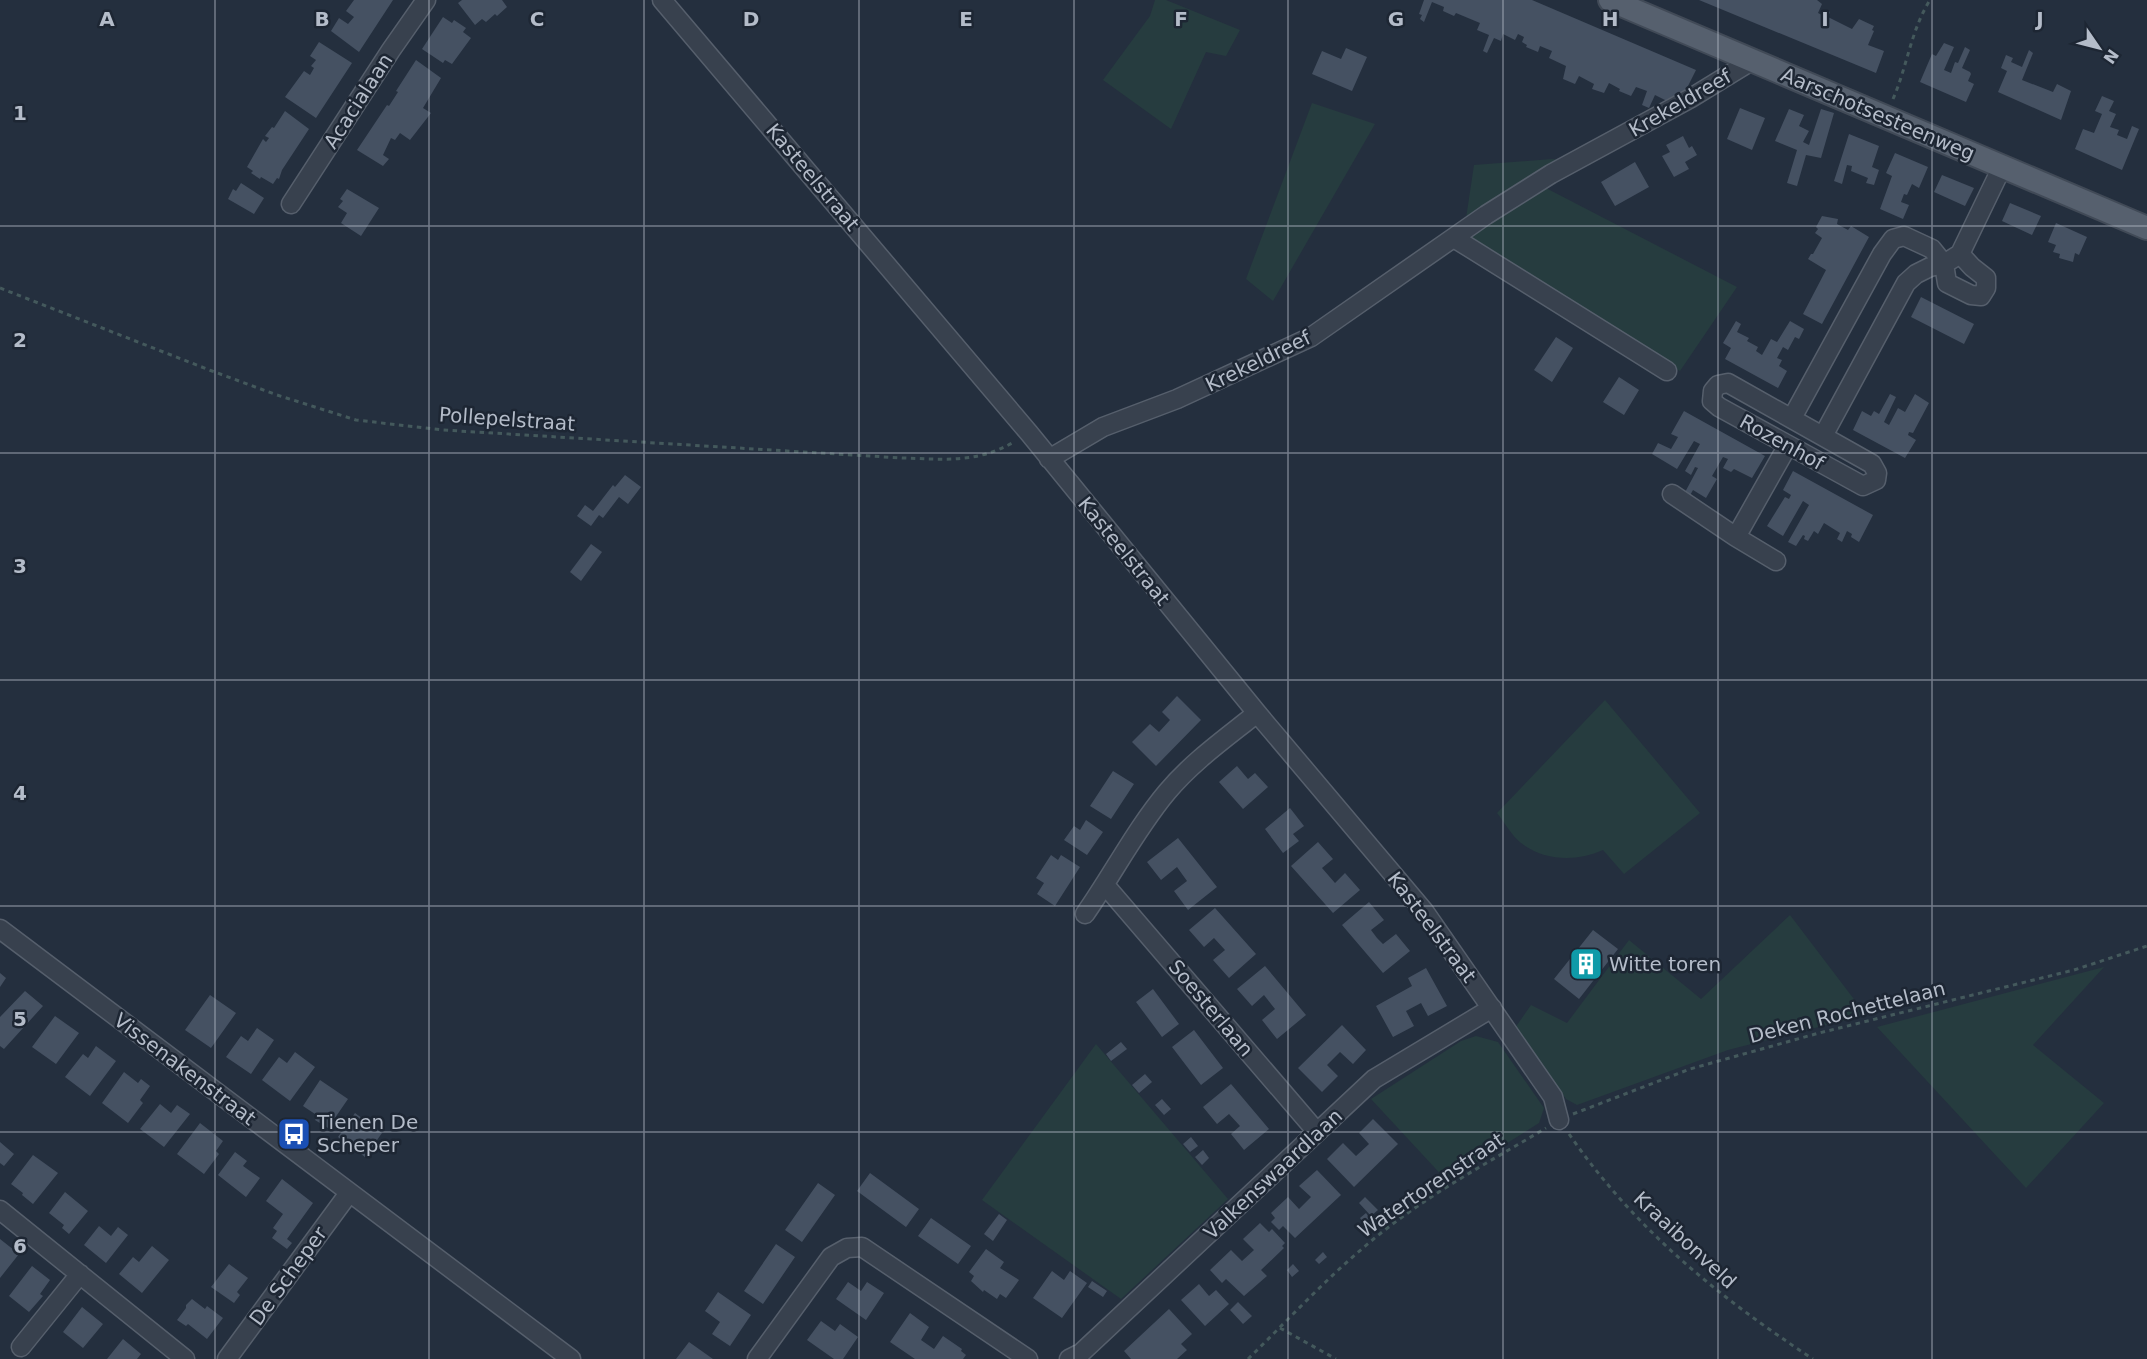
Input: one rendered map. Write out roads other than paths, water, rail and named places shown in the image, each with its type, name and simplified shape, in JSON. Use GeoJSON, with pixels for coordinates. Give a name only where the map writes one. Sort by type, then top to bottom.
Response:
{"type":"FeatureCollection","features":[{"type":"Feature","properties":{"kind":"main road","name":"Aarschotsesteenweg"},"geometry":{"type":"LineString","coordinates":[[1610,0],[2147,228]]}},
{"type":"Feature","properties":{"kind":"street","name":"Acacialaan"},"geometry":{"type":"LineString","coordinates":[[291,204],[402,33],[426,0]]}},
{"type":"Feature","properties":{"kind":"street","name":"Kasteelstraat"},"geometry":{"type":"LineString","coordinates":[[662,0],[1029,433],[1257,713],[1424,911],[1553,1097],[1559,1120]]}},
{"type":"Feature","properties":{"kind":"street","name":"Krekeldreef"},"geometry":{"type":"LineString","coordinates":[[1049,459],[1103,427],[1177,399],[1311,337],[1551,174],[1691,98],[1753,60]]}},
{"type":"Feature","properties":{"kind":"street"},"geometry":{"type":"LineString","coordinates":[[1960,254],[2002,167]]}},
{"type":"Feature","properties":{"kind":"street","name":"Rozenhof"},"geometry":{"type":"LineString","coordinates":[[1792,418],[1882,254],[1893,239],[1904,236],[1932,249],[1944,264],[1947,283],[1971,295],[1981,296],[1986,288],[1986,278],[1960,254],[1944,264],[1930,267],[1916,274],[1906,283],[1823,436]]}},
{"type":"Feature","properties":{"kind":"street"},"geometry":{"type":"LineString","coordinates":[[1454,238],[1667,370]]}},
{"type":"Feature","properties":{"kind":"street","name":"Rozenhof"},"geometry":{"type":"LineString","coordinates":[[1728,383],[1823,436],[1872,464],[1877,473],[1876,480],[1863,486],[1719,407],[1712,401],[1713,391],[1718,385],[1728,383]]}},
{"type":"Feature","properties":{"kind":"street"},"geometry":{"type":"LineString","coordinates":[[1736,537],[1788,445]]}},
{"type":"Feature","properties":{"kind":"street"},"geometry":{"type":"LineString","coordinates":[[1672,494],[1776,561]]}},
{"type":"Feature","properties":{"kind":"street"},"geometry":{"type":"LineString","coordinates":[[1085,914],[1131,842],[1167,792],[1202,756],[1257,713]]}},
{"type":"Feature","properties":{"kind":"street","name":"Soesterlaan"},"geometry":{"type":"LineString","coordinates":[[1105,885],[1317,1132]]}},
{"type":"Feature","properties":{"kind":"street","name":"Vissenakenstraat"},"geometry":{"type":"LineString","coordinates":[[0,929],[572,1359]]}},
{"type":"Feature","properties":{"kind":"street","name":"Valkenswaardlaan"},"geometry":{"type":"LineString","coordinates":[[1069,1359],[1081,1353],[1374,1078],[1492,1008]]}},
{"type":"Feature","properties":{"kind":"street","name":"De Scheper"},"geometry":{"type":"LineString","coordinates":[[227,1359],[349,1193]]}},
{"type":"Feature","properties":{"kind":"street"},"geometry":{"type":"LineString","coordinates":[[0,1210],[185,1359]]}},
{"type":"Feature","properties":{"kind":"street"},"geometry":{"type":"LineString","coordinates":[[757,1359],[831,1257],[847,1248],[862,1247],[1028,1359]]}},
{"type":"Feature","properties":{"kind":"street"},"geometry":{"type":"LineString","coordinates":[[21,1347],[80,1274]]}},
{"type":"Feature","properties":{"kind":"place","name":"Witte toren"},"geometry":{"type":"Point","coordinates":[1586,964]}},
{"type":"Feature","properties":{"kind":"place","name":"Tienen De Scheper"},"geometry":{"type":"Point","coordinates":[294,1134]}}]}
